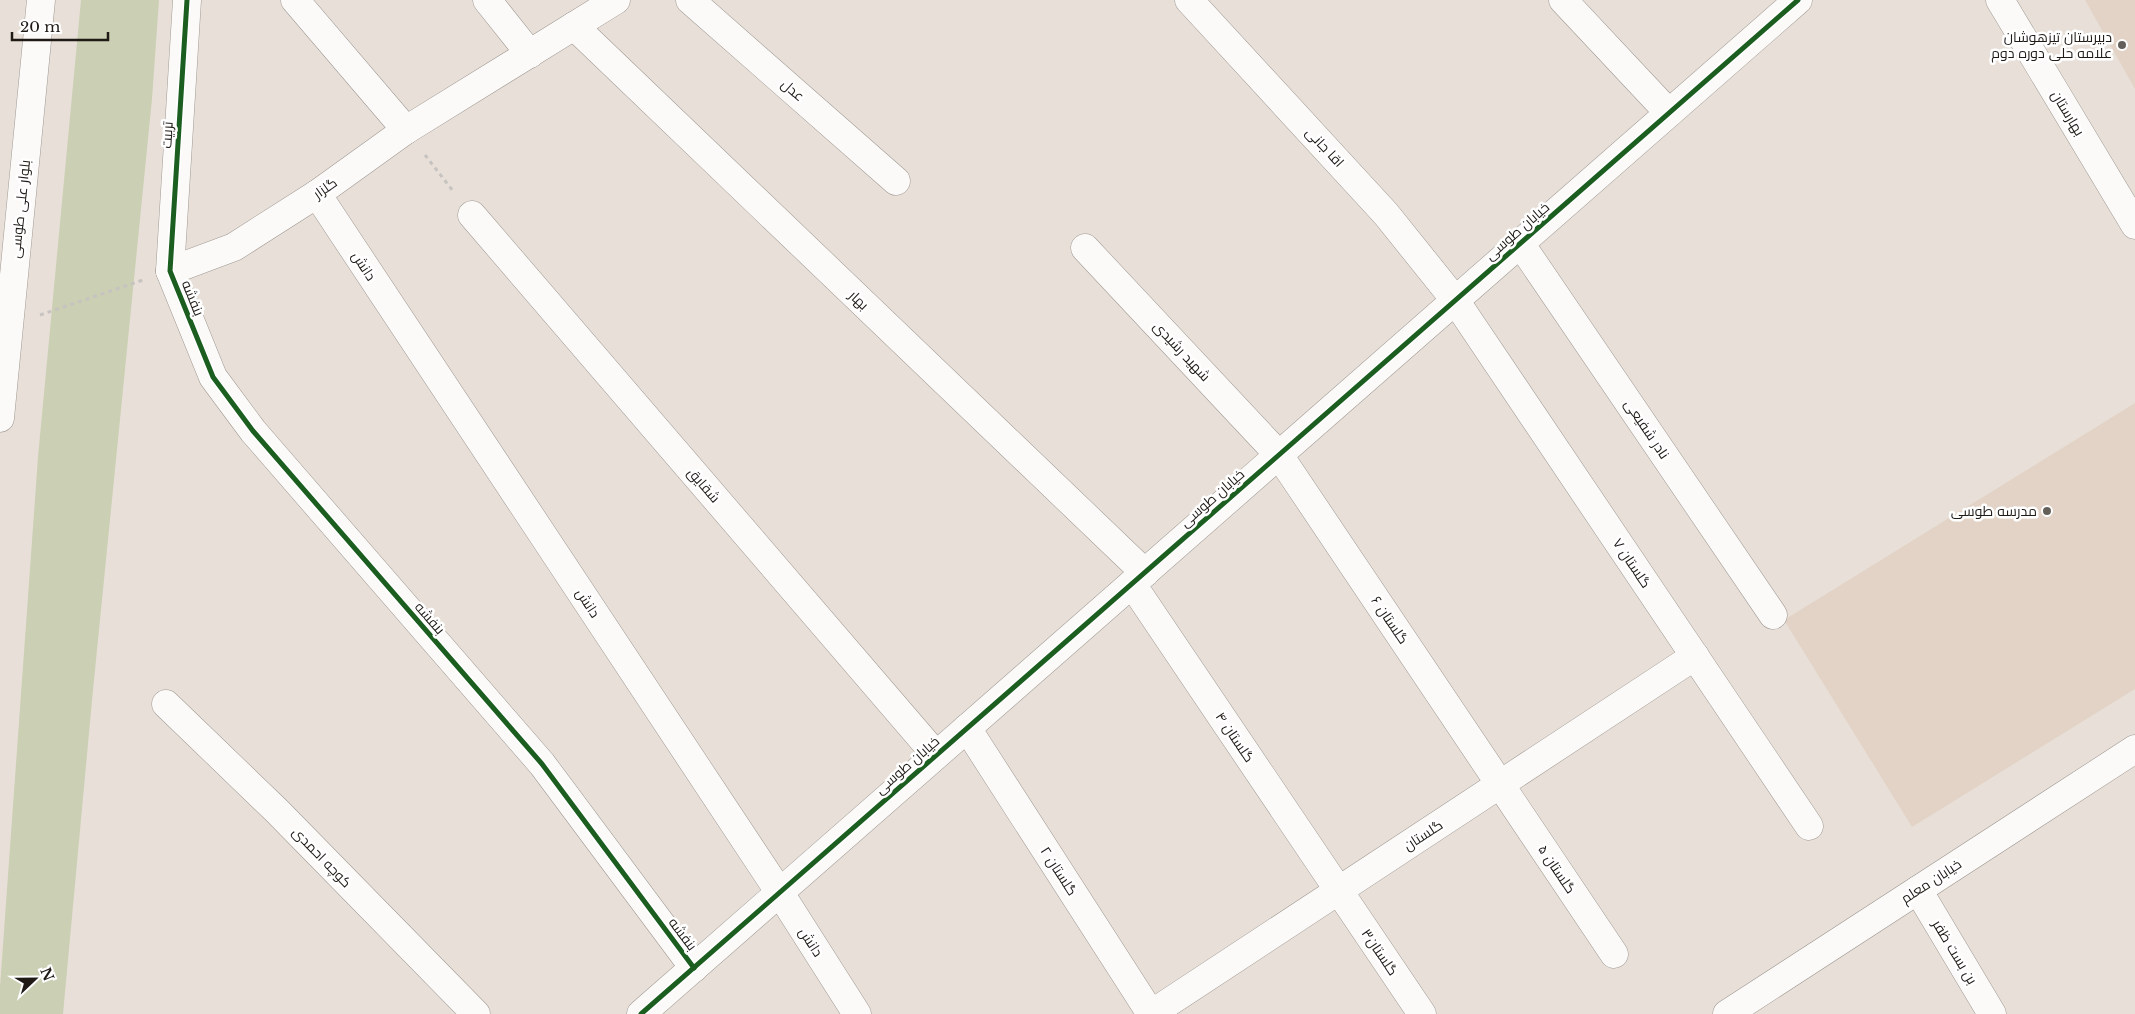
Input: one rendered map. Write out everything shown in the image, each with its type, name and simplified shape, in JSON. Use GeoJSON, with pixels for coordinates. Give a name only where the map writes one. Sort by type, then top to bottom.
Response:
{"type":"FeatureCollection","features":[{"type":"Feature","properties":{"kind":"main road","name":"بلوار علی طوسی"},"geometry":{"type":"LineString","coordinates":[[0,418],[41,0]]}},
{"type":"Feature","properties":{"kind":"main road","name":"تربیت"},"geometry":{"type":"LineString","coordinates":[[170,271],[187,0]]}},
{"type":"Feature","properties":{"kind":"main road"},"geometry":{"type":"LineString","coordinates":[[295,0],[406,130]]}},
{"type":"Feature","properties":{"kind":"main road"},"geometry":{"type":"LineString","coordinates":[[487,0],[530,54]]}},
{"type":"Feature","properties":{"kind":"main road","name":"گلزار"},"geometry":{"type":"LineString","coordinates":[[170,271],[234,248],[317,194],[406,130],[616,0]]}},
{"type":"Feature","properties":{"kind":"main road","name":"عدل"},"geometry":{"type":"LineString","coordinates":[[690,0],[896,181]]}},
{"type":"Feature","properties":{"kind":"main road","name":"اقا جانی"},"geometry":{"type":"LineString","coordinates":[[1189,0],[1386,214],[1455,300]]}},
{"type":"Feature","properties":{"kind":"main road"},"geometry":{"type":"LineString","coordinates":[[1563,0],[1669,113]]}},
{"type":"Feature","properties":{"kind":"main road","name":"خیابان طوسی"},"geometry":{"type":"LineString","coordinates":[[641,1014],[1798,0]]}},
{"type":"Feature","properties":{"kind":"main road","name":"بهارستان"},"geometry":{"type":"LineString","coordinates":[[2000,0],[2135,225]]}},
{"type":"Feature","properties":{"kind":"main road","name":"بهار"},"geometry":{"type":"LineString","coordinates":[[574,26],[1138,578]]}},
{"type":"Feature","properties":{"kind":"main road","name":"دانش"},"geometry":{"type":"LineString","coordinates":[[317,194],[780,893],[857,1014]]}},
{"type":"Feature","properties":{"kind":"main road","name":"شقایق"},"geometry":{"type":"LineString","coordinates":[[472,215],[936,755]]}},
{"type":"Feature","properties":{"kind":"main road","name":"نادر شفیعی"},"geometry":{"type":"LineString","coordinates":[[1520,243],[1773,615]]}},
{"type":"Feature","properties":{"kind":"main road","name":"شهید رشیدی"},"geometry":{"type":"LineString","coordinates":[[1085,248],[1279,455]]}},
{"type":"Feature","properties":{"kind":"main road","name":"بنفشه"},"geometry":{"type":"LineString","coordinates":[[170,271],[213,376],[253,431],[542,764],[694,968]]}},
{"type":"Feature","properties":{"kind":"main road","name":"گلستان ۷"},"geometry":{"type":"LineString","coordinates":[[1455,300],[1696,656],[1808,826]]}},
{"type":"Feature","properties":{"kind":"main road","name":"گلستان ۶"},"geometry":{"type":"LineString","coordinates":[[1279,455],[1500,784]]}},
{"type":"Feature","properties":{"kind":"main road","name":"گلستان ۴"},"geometry":{"type":"LineString","coordinates":[[1138,578],[1339,890]]}},
{"type":"Feature","properties":{"kind":"main road","name":"گلستان"},"geometry":{"type":"LineString","coordinates":[[1151,1014],[1696,656]]}},
{"type":"Feature","properties":{"kind":"main road","name":"کوچه احمدی"},"geometry":{"type":"LineString","coordinates":[[166,704],[284,818],[476,1014]]}},
{"type":"Feature","properties":{"kind":"main road","name":"گلستان ۲"},"geometry":{"type":"LineString","coordinates":[[967,728],[1151,1014]]}},
{"type":"Feature","properties":{"kind":"main road","name":"خیابان معلم"},"geometry":{"type":"LineString","coordinates":[[1727,1014],[2135,748]]}},
{"type":"Feature","properties":{"kind":"main road","name":"گلستان ۵"},"geometry":{"type":"LineString","coordinates":[[1500,784],[1614,954]]}},
{"type":"Feature","properties":{"kind":"main road","name":"گلستان۳"},"geometry":{"type":"LineString","coordinates":[[1339,890],[1422,1014]]}},
{"type":"Feature","properties":{"kind":"main road","name":"بن بست ظفر"},"geometry":{"type":"LineString","coordinates":[[1918,890],[1992,1014]]}},
{"type":"Feature","properties":{"kind":"path"},"geometry":{"type":"LineString","coordinates":[[406,130],[472,215]]}},
{"type":"Feature","properties":{"kind":"path"},"geometry":{"type":"LineString","coordinates":[[8,325],[170,271]]}},
{"type":"Feature","properties":{"kind":"shaded area","name":"دبیرستان تیزهوشان علامه حلی دوره دوم"},"geometry":{"type":"Polygon","coordinates":[[[2085,0],[2135,0],[2135,89],[2085,0]]]}},
{"type":"Feature","properties":{"kind":"shaded area","name":"مدرسه طوسی"},"geometry":{"type":"Polygon","coordinates":[[[2135,403],[2135,689],[1912,827],[1784,620],[2135,403]]]}},
{"type":"Feature","properties":{"kind":"green space"},"geometry":{"type":"Polygon","coordinates":[[[81,0],[159,0],[152,99],[93,690],[63,1014],[0,1014],[0,987],[38,457],[81,0]]]}},
{"type":"Feature","properties":{"kind":"cycle path"},"geometry":{"type":"LineString","coordinates":[[187,0],[170,271],[213,377],[253,431],[542,764],[694,968]]}},
{"type":"Feature","properties":{"kind":"cycle path"},"geometry":{"type":"LineString","coordinates":[[641,1014],[1798,0]]}},
{"type":"Feature","properties":{"kind":"place","name":"دبیرستان تیزهوشان علامه حلی دوره دوم"},"geometry":{"type":"Point","coordinates":[2122,45]}},
{"type":"Feature","properties":{"kind":"place","name":"مدرسه طوسی"},"geometry":{"type":"Point","coordinates":[2047,511]}}]}
